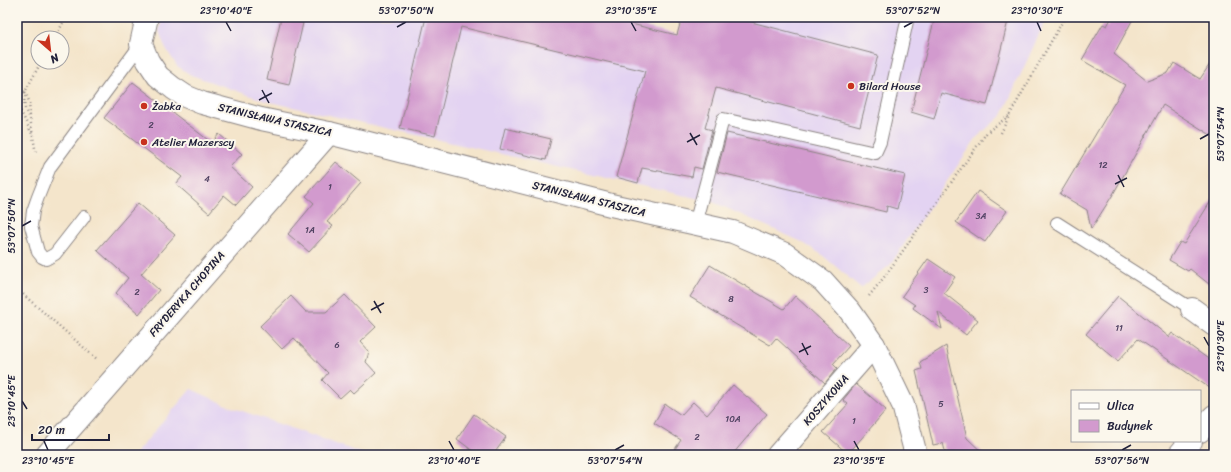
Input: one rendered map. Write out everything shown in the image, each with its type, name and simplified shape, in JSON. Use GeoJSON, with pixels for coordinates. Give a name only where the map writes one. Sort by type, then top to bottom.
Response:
{"type":"FeatureCollection","features":[{"type":"Feature","properties":{"kind":"street"},"geometry":{"type":"LineString","coordinates":[[141,44],[147,17]]}},
{"type":"Feature","properties":{"kind":"street","name":"STANISŁAWA STASZICA"},"geometry":{"type":"LineString","coordinates":[[141,44],[148,61],[158,76],[186,96],[202,103],[261,119],[329,133],[611,205],[733,232],[785,254],[823,281],[850,310],[874,345],[903,404],[916,455]]}},
{"type":"Feature","properties":{"kind":"street","name":"FRYDERYKA CHOPINA"},"geometry":{"type":"LineString","coordinates":[[46,455],[329,133]]}},
{"type":"Feature","properties":{"kind":"street"},"geometry":{"type":"LineString","coordinates":[[1192,309],[1214,325]]}},
{"type":"Feature","properties":{"kind":"street","name":"KOSZYKOWA"},"geometry":{"type":"LineString","coordinates":[[778,455],[874,345]]}},
{"type":"Feature","properties":{"kind":"street"},"geometry":{"type":"LineString","coordinates":[[1201,430],[1214,416]]}},
{"type":"Feature","properties":{"kind":"street"},"geometry":{"type":"LineString","coordinates":[[1179,455],[1190,442]]}},
{"type":"Feature","properties":{"kind":"lane"},"geometry":{"type":"LineString","coordinates":[[695,224],[723,119],[875,154],[880,142],[908,17]]}},
{"type":"Feature","properties":{"kind":"lane"},"geometry":{"type":"LineString","coordinates":[[84,217],[55,254],[46,259],[42,257],[38,252],[31,226],[33,211],[50,167],[141,44]]}},
{"type":"Feature","properties":{"kind":"lane"},"geometry":{"type":"LineString","coordinates":[[1057,223],[1192,309]]}},
{"type":"Feature","properties":{"kind":"path"},"geometry":{"type":"LineString","coordinates":[[59,30],[66,17]]}},
{"type":"Feature","properties":{"kind":"path"},"geometry":{"type":"LineString","coordinates":[[1000,133],[1065,17]]}},
{"type":"Feature","properties":{"kind":"path"},"geometry":{"type":"LineString","coordinates":[[30,118],[25,113],[25,92],[37,70]]}},
{"type":"Feature","properties":{"kind":"path"},"geometry":{"type":"LineString","coordinates":[[17,88],[25,92],[29,101],[36,155]]}},
{"type":"Feature","properties":{"kind":"path"},"geometry":{"type":"LineString","coordinates":[[17,104],[33,137]]}},
{"type":"Feature","properties":{"kind":"path"},"geometry":{"type":"LineString","coordinates":[[868,297],[885,276],[987,132],[1009,116]]}},
{"type":"Feature","properties":{"kind":"path"},"geometry":{"type":"LineString","coordinates":[[17,289],[104,365]]}},
{"type":"Feature","properties":{"kind":"shaded area"},"geometry":{"type":"Polygon","coordinates":[[[162,17],[603,17],[680,35],[684,17],[1047,17],[1002,115],[977,137],[890,265],[861,288],[821,254],[800,241],[713,202],[266,101],[191,75],[177,66],[165,47],[159,31],[162,17]]]}},
{"type":"Feature","properties":{"kind":"shaded area"},"geometry":{"type":"Polygon","coordinates":[[[191,389],[231,407],[367,455],[134,455],[191,389]]]}},
{"type":"Feature","properties":{"kind":"building"},"geometry":{"type":"Polygon","coordinates":[[[426,17],[602,17],[677,35],[682,17],[732,17],[878,55],[860,126],[716,88],[705,128],[712,130],[702,169],[694,167],[692,177],[642,168],[638,183],[616,177],[645,71],[461,27],[435,136],[400,128],[426,17]]]}},
{"type":"Feature","properties":{"kind":"building"},"geometry":{"type":"Polygon","coordinates":[[[935,17],[1009,17],[987,105],[941,93],[934,119],[911,112],[935,17]]]}},
{"type":"Feature","properties":{"kind":"building"},"geometry":{"type":"Polygon","coordinates":[[[1112,17],[1134,17],[1114,54],[1147,81],[1168,73],[1174,63],[1200,79],[1214,58],[1214,137],[1163,105],[1112,196],[1091,229],[1087,210],[1060,194],[1125,85],[1082,60],[1103,24],[1107,26],[1112,17]]]}},
{"type":"Feature","properties":{"kind":"building"},"geometry":{"type":"Polygon","coordinates":[[[281,18],[303,23],[289,85],[267,80],[281,18]]]}},
{"type":"Feature","properties":{"kind":"building"},"geometry":{"type":"Polygon","coordinates":[[[133,82],[212,143],[219,134],[242,154],[230,167],[252,187],[236,205],[224,195],[209,213],[176,184],[182,177],[104,118],[133,82]]]}},
{"type":"Feature","properties":{"kind":"building"},"geometry":{"type":"Polygon","coordinates":[[[505,128],[551,139],[546,160],[500,149],[505,128]]]}},
{"type":"Feature","properties":{"kind":"building"},"geometry":{"type":"Polygon","coordinates":[[[727,133],[905,175],[897,209],[887,206],[886,212],[717,172],[727,133]]]}},
{"type":"Feature","properties":{"kind":"building"},"geometry":{"type":"Polygon","coordinates":[[[336,162],[361,183],[327,222],[333,226],[309,252],[288,234],[314,203],[306,196],[336,162]]]}},
{"type":"Feature","properties":{"kind":"building"},"geometry":{"type":"Polygon","coordinates":[[[978,191],[1007,211],[985,242],[956,222],[978,191]]]}},
{"type":"Feature","properties":{"kind":"building"},"geometry":{"type":"Polygon","coordinates":[[[1214,196],[1214,288],[1190,269],[1188,271],[1169,260],[1180,242],[1184,244],[1214,196]]]}},
{"type":"Feature","properties":{"kind":"building"},"geometry":{"type":"Polygon","coordinates":[[[138,203],[175,235],[141,274],[159,290],[139,314],[116,293],[128,278],[97,250],[138,203]]]}},
{"type":"Feature","properties":{"kind":"building"},"geometry":{"type":"Polygon","coordinates":[[[928,259],[955,277],[944,293],[978,320],[966,335],[938,312],[942,329],[913,308],[915,305],[902,296],[928,259]]]}},
{"type":"Feature","properties":{"kind":"building"},"geometry":{"type":"Polygon","coordinates":[[[710,265],[784,309],[795,296],[849,346],[833,364],[837,368],[825,383],[776,338],[770,345],[690,297],[710,265]]]}},
{"type":"Feature","properties":{"kind":"building"},"geometry":{"type":"Polygon","coordinates":[[[345,295],[376,327],[360,342],[369,352],[366,362],[376,373],[354,393],[350,389],[340,398],[322,380],[328,373],[294,338],[282,349],[260,326],[291,296],[306,312],[326,312],[345,295]]]}},
{"type":"Feature","properties":{"kind":"building"},"geometry":{"type":"Polygon","coordinates":[[[1118,296],[1169,337],[1172,333],[1214,363],[1214,391],[1138,339],[1118,361],[1086,334],[1118,296]]]}},
{"type":"Feature","properties":{"kind":"building"},"geometry":{"type":"Polygon","coordinates":[[[946,346],[967,438],[985,455],[946,455],[943,443],[933,445],[916,371],[922,369],[920,362],[946,346]]]}},
{"type":"Feature","properties":{"kind":"building"},"geometry":{"type":"Polygon","coordinates":[[[856,384],[886,410],[848,454],[823,432],[848,404],[843,400],[856,384]]]}},
{"type":"Feature","properties":{"kind":"building"},"geometry":{"type":"Polygon","coordinates":[[[733,385],[767,414],[732,455],[671,455],[681,440],[654,423],[665,404],[681,415],[693,402],[707,415],[733,385]]]}},
{"type":"Feature","properties":{"kind":"building"},"geometry":{"type":"Polygon","coordinates":[[[474,414],[506,437],[493,455],[478,455],[457,439],[474,414]]]}},
{"type":"Feature","properties":{"kind":"place","name":"Bilard House"},"geometry":{"type":"Point","coordinates":[851,86]}},
{"type":"Feature","properties":{"kind":"place","name":"Żabka"},"geometry":{"type":"Point","coordinates":[144,106]}},
{"type":"Feature","properties":{"kind":"place","name":"Atelier Mazerscy"},"geometry":{"type":"Point","coordinates":[144,142]}}]}
